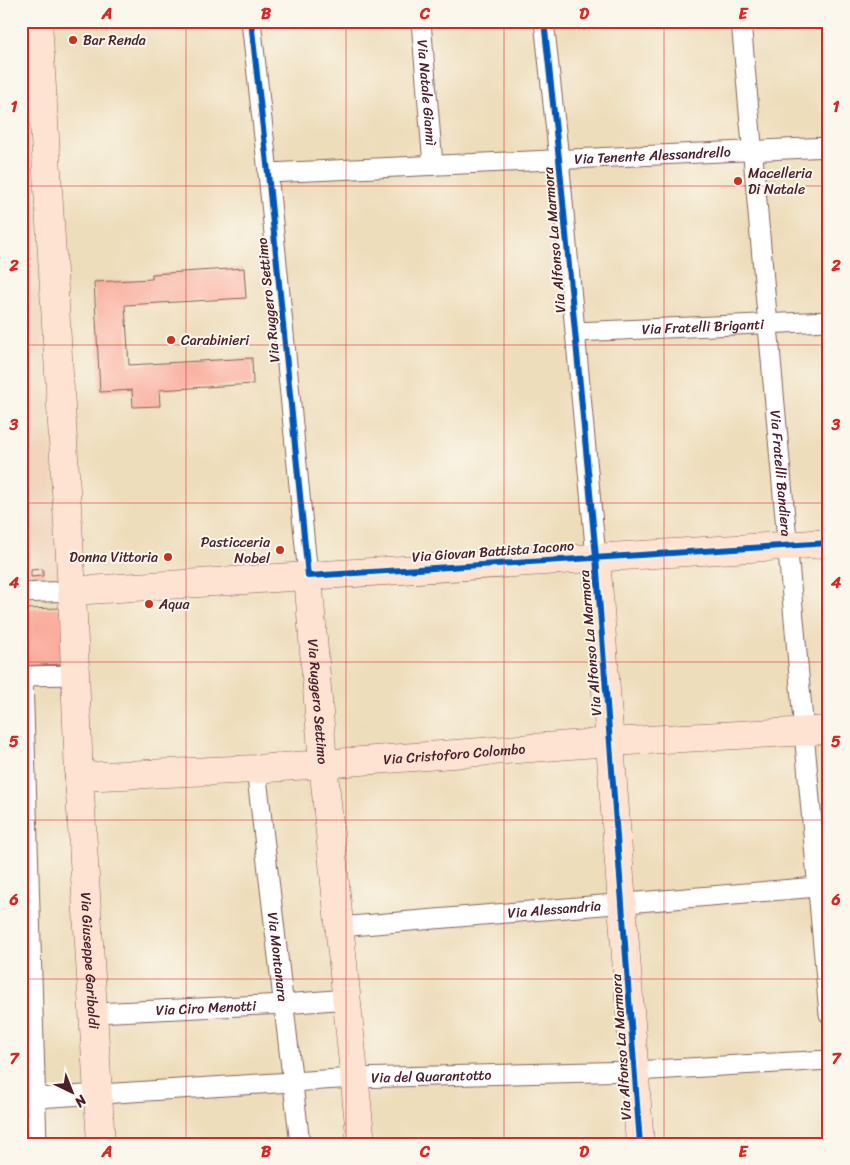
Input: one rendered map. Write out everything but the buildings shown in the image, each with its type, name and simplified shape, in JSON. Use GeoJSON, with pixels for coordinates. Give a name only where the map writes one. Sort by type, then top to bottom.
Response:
{"type":"FeatureCollection","features":[{"type":"Feature","properties":{"kind":"main road","name":"Via Giuseppe Garibaldi"},"geometry":{"type":"LineString","coordinates":[[38,21],[72,590],[79,777],[95,1013],[101,1144]]}},
{"type":"Feature","properties":{"kind":"main road","name":"Via Giovan Battista Iacono"},"geometry":{"type":"LineString","coordinates":[[72,590],[829,543]]}},
{"type":"Feature","properties":{"kind":"main road","name":"Via Alfonso La Marmora"},"geometry":{"type":"LineString","coordinates":[[596,557],[640,1144]]}},
{"type":"Feature","properties":{"kind":"main road","name":"Via Ruggero Settimo"},"geometry":{"type":"LineString","coordinates":[[308,576],[323,763],[361,1144]]}},
{"type":"Feature","properties":{"kind":"main road","name":"Via Cristoforo Colombo"},"geometry":{"type":"LineString","coordinates":[[79,777],[256,768],[610,742],[816,731]]}},
{"type":"Feature","properties":{"kind":"street","name":"Via Ruggero Settimo"},"geometry":{"type":"LineString","coordinates":[[251,21],[308,576]]}},
{"type":"Feature","properties":{"kind":"street","name":"Via Natale Giannì"},"geometry":{"type":"LineString","coordinates":[[421,21],[433,165]]}},
{"type":"Feature","properties":{"kind":"street","name":"Via Alfonso La Marmora"},"geometry":{"type":"LineString","coordinates":[[544,21],[559,159],[596,557]]}},
{"type":"Feature","properties":{"kind":"street","name":"Via Fratelli Bandiera"},"geometry":{"type":"LineString","coordinates":[[741,21],[787,545],[816,731],[829,1014]]}},
{"type":"Feature","properties":{"kind":"street","name":"Via Tenente Alessandrello"},"geometry":{"type":"LineString","coordinates":[[268,173],[829,147]]}},
{"type":"Feature","properties":{"kind":"street","name":"Via Fratelli Briganti"},"geometry":{"type":"LineString","coordinates":[[575,332],[829,321]]}},
{"type":"Feature","properties":{"kind":"street","name":"Via Giovan Battista Iacono"},"geometry":{"type":"LineString","coordinates":[[21,593],[72,590]]}},
{"type":"Feature","properties":{"kind":"street"},"geometry":{"type":"LineString","coordinates":[[32,1136],[28,1098],[22,676],[75,675]]}},
{"type":"Feature","properties":{"kind":"street","name":"Via Montanara"},"geometry":{"type":"LineString","coordinates":[[256,768],[300,1144]]}},
{"type":"Feature","properties":{"kind":"street","name":"Via Alessandria"},"geometry":{"type":"LineString","coordinates":[[339,927],[823,886]]}},
{"type":"Feature","properties":{"kind":"street","name":"Via Ciro Menotti"},"geometry":{"type":"LineString","coordinates":[[95,1013],[347,999]]}},
{"type":"Feature","properties":{"kind":"street","name":"Via del Quarantotto"},"geometry":{"type":"LineString","coordinates":[[28,1098],[354,1078],[635,1071],[829,1060]]}},
{"type":"Feature","properties":{"kind":"shaded area"},"geometry":{"type":"Polygon","coordinates":[[[21,47],[27,47],[44,374],[59,575],[21,578],[21,47]]]}},
{"type":"Feature","properties":{"kind":"cycle path"},"geometry":{"type":"LineString","coordinates":[[251,21],[308,576],[829,543]]}},
{"type":"Feature","properties":{"kind":"cycle path"},"geometry":{"type":"LineString","coordinates":[[544,21],[559,159],[596,557],[640,1144]]}},
{"type":"Feature","properties":{"kind":"place","name":"Bar Renda"},"geometry":{"type":"Point","coordinates":[73,40]}},
{"type":"Feature","properties":{"kind":"place","name":"Macelleria Di Natale"},"geometry":{"type":"Point","coordinates":[738,181]}},
{"type":"Feature","properties":{"kind":"place","name":"Carabinieri"},"geometry":{"type":"Point","coordinates":[171,340]}},
{"type":"Feature","properties":{"kind":"place","name":"Pasticceria Nobel"},"geometry":{"type":"Point","coordinates":[280,550]}},
{"type":"Feature","properties":{"kind":"place","name":"Donna Vittoria"},"geometry":{"type":"Point","coordinates":[168,557]}},
{"type":"Feature","properties":{"kind":"place","name":"Aqua"},"geometry":{"type":"Point","coordinates":[149,604]}}]}
